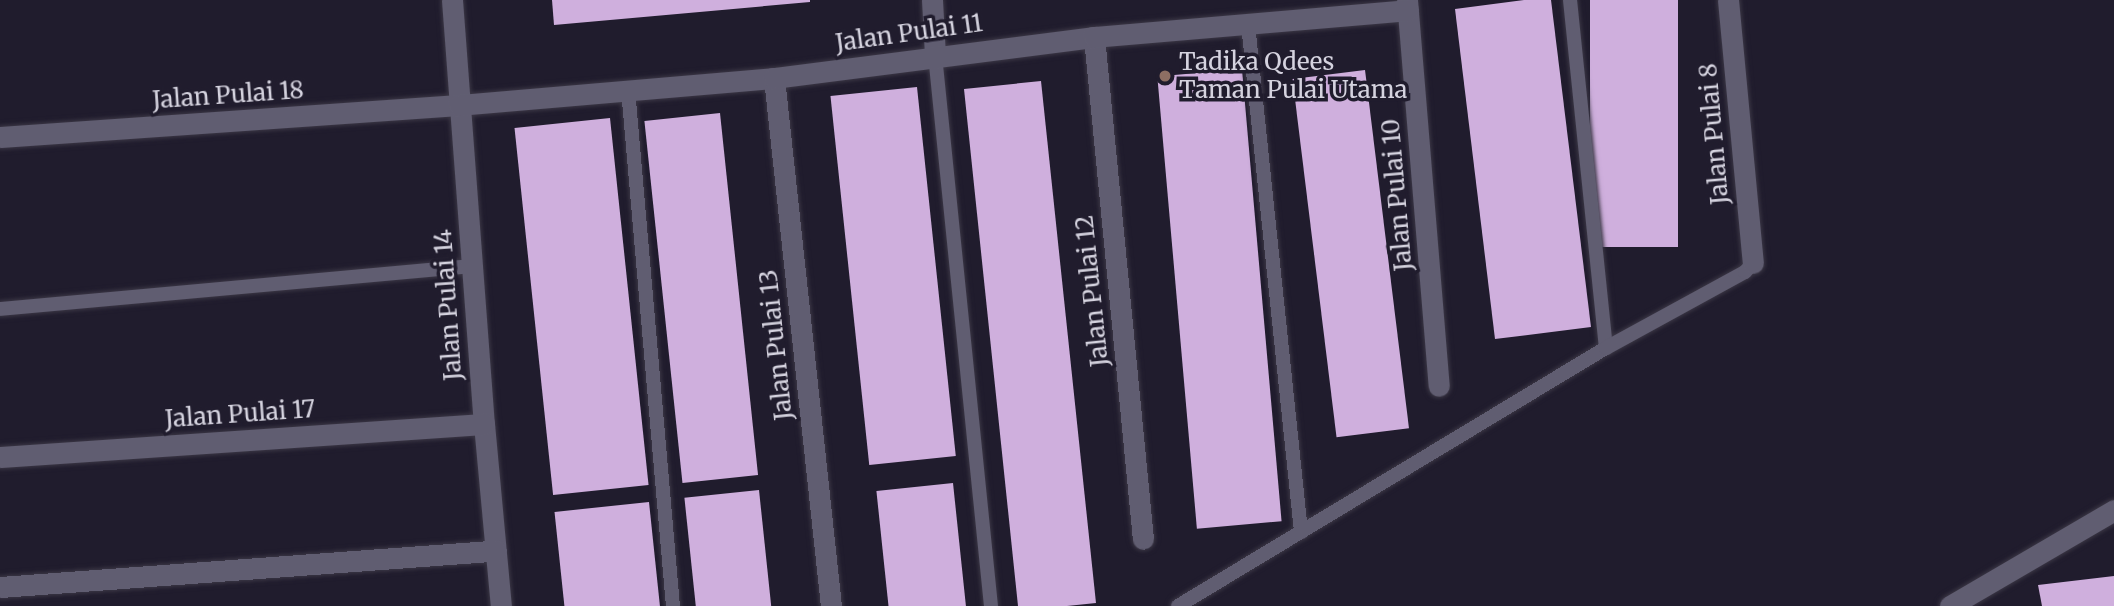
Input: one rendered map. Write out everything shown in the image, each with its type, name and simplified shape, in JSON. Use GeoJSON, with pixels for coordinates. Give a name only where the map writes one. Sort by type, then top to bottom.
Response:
{"type":"FeatureCollection","features":[{"type":"Feature","properties":{"kind":"street","name":"Jalan Pulai 14"},"geometry":{"type":"LineString","coordinates":[[452,0],[484,424],[502,606]]}},
{"type":"Feature","properties":{"kind":"street"},"geometry":{"type":"LineString","coordinates":[[932,0],[935,55]]}},
{"type":"Feature","properties":{"kind":"street","name":"Jalan Pulai 8"},"geometry":{"type":"LineString","coordinates":[[1728,0],[1753,263]]}},
{"type":"Feature","properties":{"kind":"street","name":"Jalan Pulai 11"},"geometry":{"type":"LineString","coordinates":[[459,105],[774,78],[935,55],[1408,5]]}},
{"type":"Feature","properties":{"kind":"street","name":"Jalan Pulai 10"},"geometry":{"type":"LineString","coordinates":[[1408,5],[1439,386]]}},
{"type":"Feature","properties":{"kind":"street","name":"Jalan Pulai 12"},"geometry":{"type":"LineString","coordinates":[[1094,37],[1143,539]]}},
{"type":"Feature","properties":{"kind":"street","name":"Jalan Pulai 13"},"geometry":{"type":"LineString","coordinates":[[774,78],[831,606]]}},
{"type":"Feature","properties":{"kind":"street","name":"Jalan Pulai 18"},"geometry":{"type":"LineString","coordinates":[[0,137],[459,105]]}},
{"type":"Feature","properties":{"kind":"street","name":"Jalan Pulai 17"},"geometry":{"type":"LineString","coordinates":[[0,457],[484,424]]}},
{"type":"Feature","properties":{"kind":"street"},"geometry":{"type":"LineString","coordinates":[[1950,606],[1972,599],[2114,510]]}},
{"type":"Feature","properties":{"kind":"street"},"geometry":{"type":"LineString","coordinates":[[0,587],[496,551]]}},
{"type":"Feature","properties":{"kind":"lane"},"geometry":{"type":"LineString","coordinates":[[1570,0],[1606,348]]}},
{"type":"Feature","properties":{"kind":"lane"},"geometry":{"type":"LineString","coordinates":[[1248,24],[1301,532]]}},
{"type":"Feature","properties":{"kind":"lane"},"geometry":{"type":"LineString","coordinates":[[935,55],[991,606]]}},
{"type":"Feature","properties":{"kind":"lane"},"geometry":{"type":"LineString","coordinates":[[628,89],[673,606]]}},
{"type":"Feature","properties":{"kind":"lane"},"geometry":{"type":"LineString","coordinates":[[1178,606],[1606,348],[1745,272],[1753,263]]}},
{"type":"Feature","properties":{"kind":"lane"},"geometry":{"type":"LineString","coordinates":[[0,309],[471,266]]}},
{"type":"Feature","properties":{"kind":"building"},"geometry":{"type":"Polygon","coordinates":[[[552,0],[810,0],[810,2],[554,25],[552,0]]]}},
{"type":"Feature","properties":{"kind":"building"},"geometry":{"type":"Polygon","coordinates":[[[1524,0],[1551,0],[1591,327],[1495,339],[1455,9],[1524,0]]]}},
{"type":"Feature","properties":{"kind":"building"},"geometry":{"type":"Polygon","coordinates":[[[1590,0],[1678,0],[1678,247],[1590,247],[1590,0]]]}},
{"type":"Feature","properties":{"kind":"building"},"geometry":{"type":"Polygon","coordinates":[[[1242,69],[1282,521],[1197,529],[1157,76],[1242,69]]]}},
{"type":"Feature","properties":{"kind":"building"},"geometry":{"type":"Polygon","coordinates":[[[1365,70],[1409,428],[1337,437],[1293,79],[1365,70]]]}},
{"type":"Feature","properties":{"kind":"building"},"geometry":{"type":"Polygon","coordinates":[[[1041,81],[1096,603],[1067,606],[1018,606],[964,89],[1041,81]]]}},
{"type":"Feature","properties":{"kind":"building"},"geometry":{"type":"Polygon","coordinates":[[[917,87],[956,456],[869,465],[830,96],[917,87]]]}},
{"type":"Feature","properties":{"kind":"building"},"geometry":{"type":"Polygon","coordinates":[[[720,113],[758,475],[682,483],[644,121],[720,113]]]}},
{"type":"Feature","properties":{"kind":"building"},"geometry":{"type":"Polygon","coordinates":[[[610,118],[649,485],[553,495],[515,128],[610,118]]]}},
{"type":"Feature","properties":{"kind":"building"},"geometry":{"type":"Polygon","coordinates":[[[953,483],[966,606],[889,606],[876,491],[953,483]]]}},
{"type":"Feature","properties":{"kind":"building"},"geometry":{"type":"Polygon","coordinates":[[[759,490],[771,606],[696,606],[684,498],[759,490]]]}},
{"type":"Feature","properties":{"kind":"building"},"geometry":{"type":"Polygon","coordinates":[[[649,502],[660,606],[564,606],[555,512],[649,502]]]}},
{"type":"Feature","properties":{"kind":"building"},"geometry":{"type":"Polygon","coordinates":[[[2114,576],[2114,606],[2042,606],[2038,585],[2114,576]]]}},
{"type":"Feature","properties":{"kind":"place","name":"Tadika Qdees Taman Pulai Utama"},"geometry":{"type":"Point","coordinates":[1165,76]}}]}
